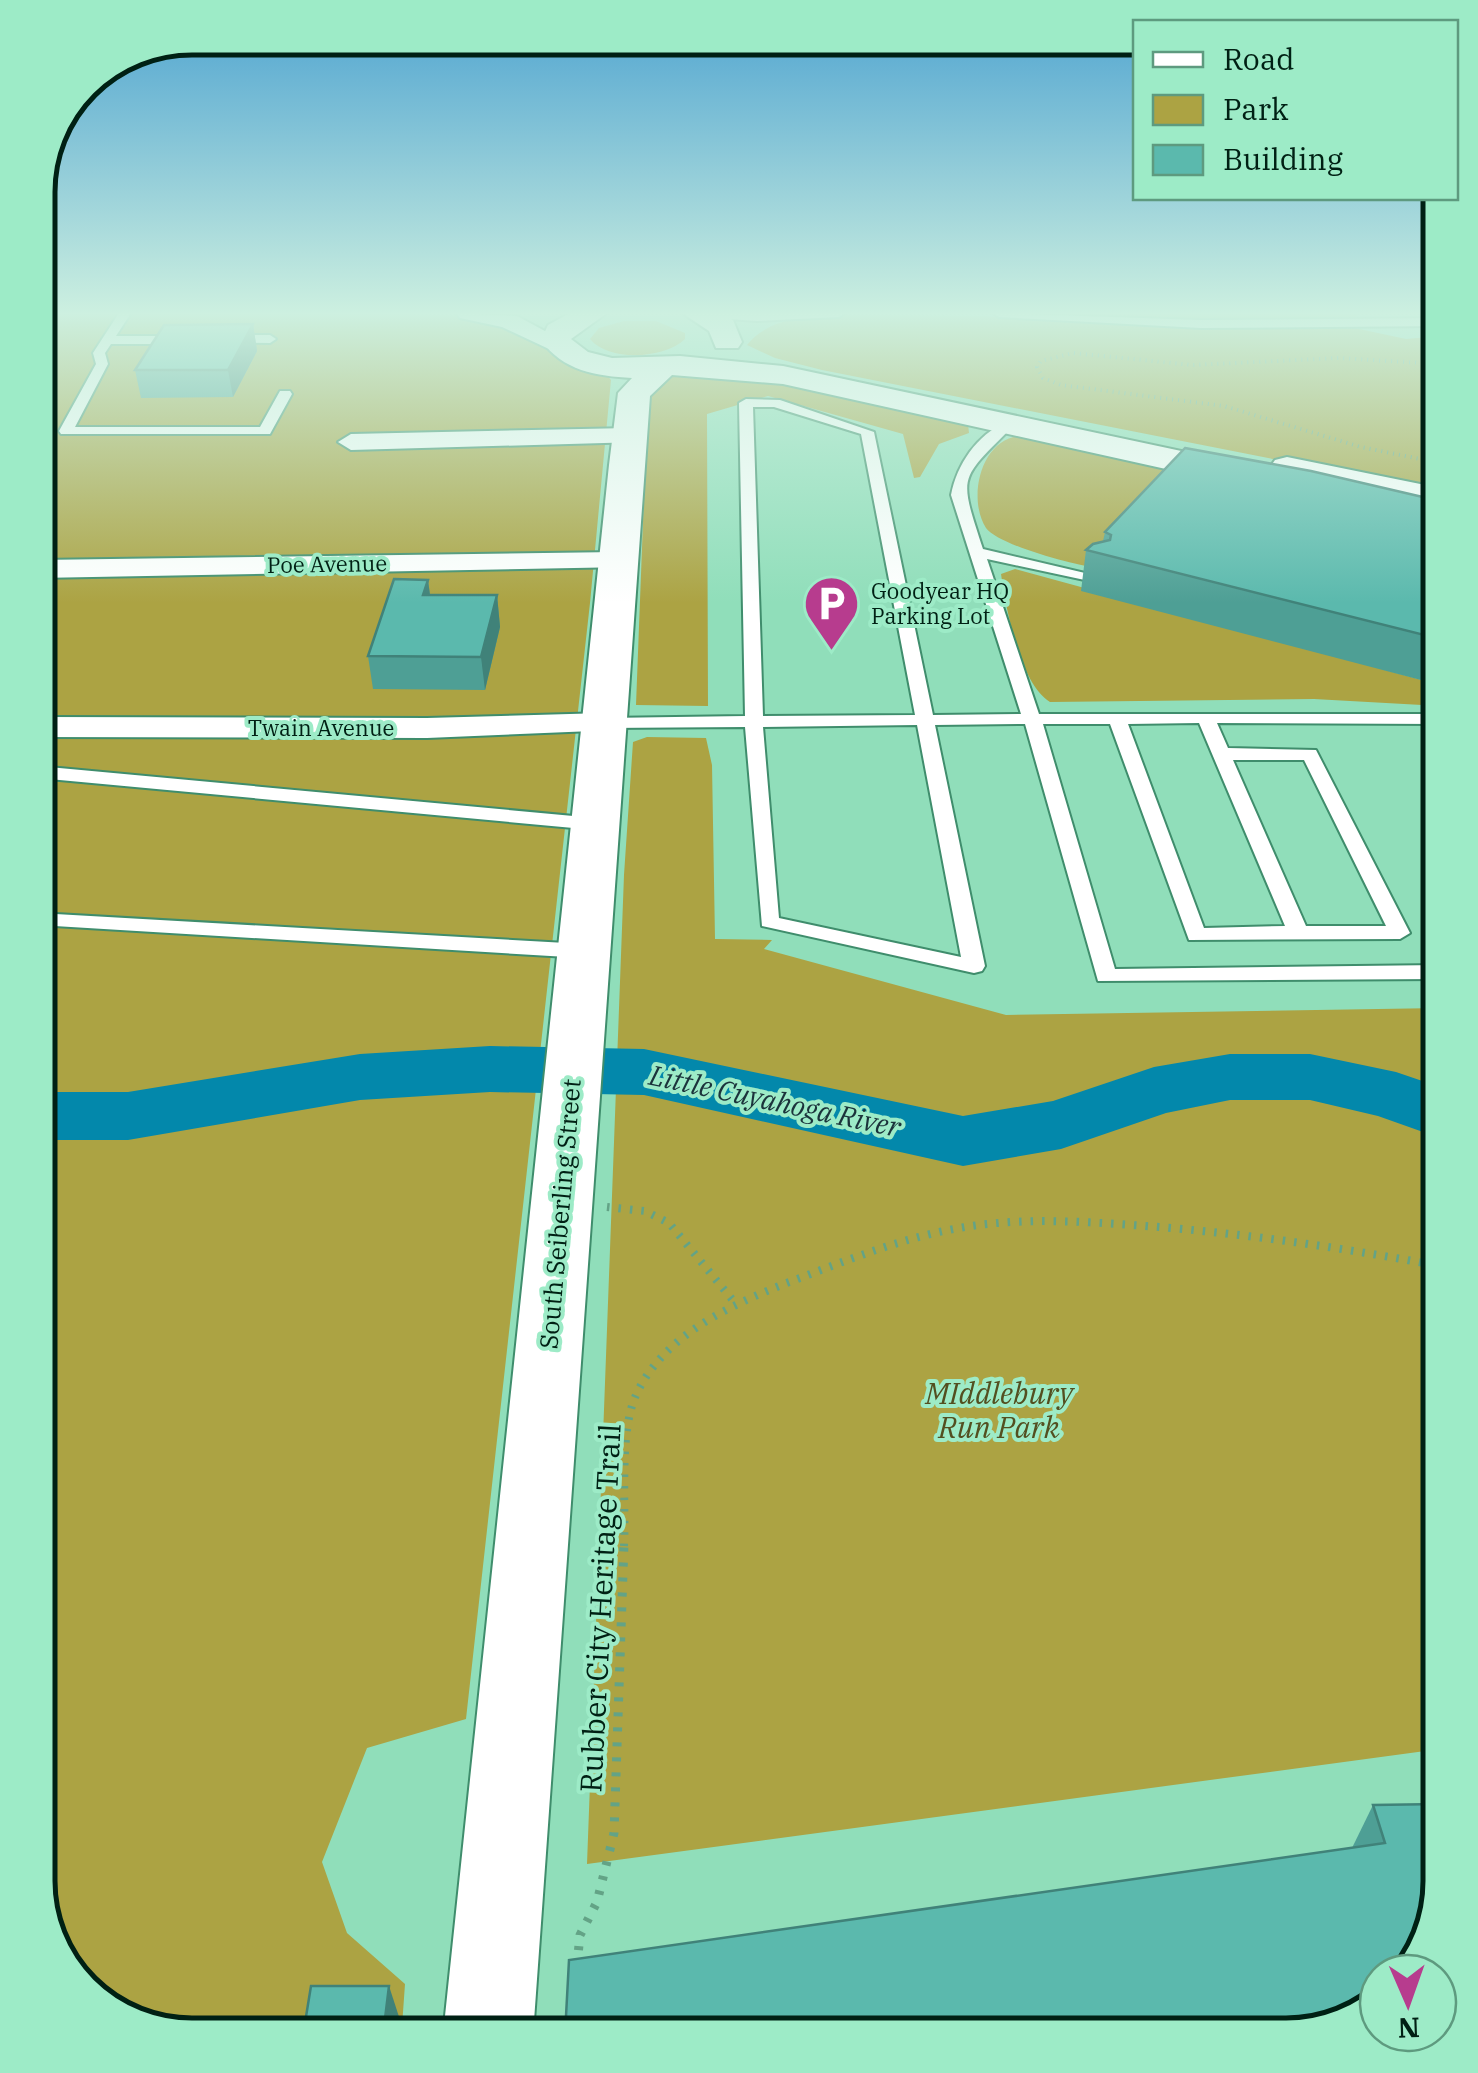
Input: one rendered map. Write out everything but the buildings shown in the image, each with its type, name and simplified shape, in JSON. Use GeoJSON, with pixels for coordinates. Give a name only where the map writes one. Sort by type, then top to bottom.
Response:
{"type":"FeatureCollection","features":[{"type":"Feature","properties":{"kind":"main road","name":"South Seiberling Street"},"geometry":{"type":"LineString","coordinates":[[489,2018],[617,560],[630,436],[637,410]]}},
{"type":"Feature","properties":{"kind":"main road"},"geometry":{"type":"LineString","coordinates":[[935,410],[1423,512]]}},
{"type":"Feature","properties":{"kind":"main road"},"geometry":{"type":"LineString","coordinates":[[1000,410],[1423,497]]}},
{"type":"Feature","properties":{"kind":"street"},"geometry":{"type":"LineString","coordinates":[[351,442],[630,436]]}},
{"type":"Feature","properties":{"kind":"street","name":"Poe Avenue"},"geometry":{"type":"LineString","coordinates":[[55,569],[617,560]]}},
{"type":"Feature","properties":{"kind":"street","name":"Twain Avenue"},"geometry":{"type":"LineString","coordinates":[[55,727],[427,728],[604,723]]}},
{"type":"Feature","properties":{"kind":"lane"},"geometry":{"type":"LineString","coordinates":[[78,410],[66,432],[265,431],[276,410]]}},
{"type":"Feature","properties":{"kind":"lane"},"geometry":{"type":"LineString","coordinates":[[746,410],[754,722],[769,922],[974,966],[867,432],[796,410]]}},
{"type":"Feature","properties":{"kind":"lane"},"geometry":{"type":"LineString","coordinates":[[1006,426],[980,445],[961,470],[958,495],[1032,719],[1106,976],[1423,972]]}},
{"type":"Feature","properties":{"kind":"lane"},"geometry":{"type":"LineString","coordinates":[[977,552],[1094,578]]}},
{"type":"Feature","properties":{"kind":"lane"},"geometry":{"type":"LineString","coordinates":[[1117,718],[1196,935],[1400,932],[1310,754],[1221,754]]}},
{"type":"Feature","properties":{"kind":"lane"},"geometry":{"type":"LineString","coordinates":[[1206,718],[1298,932]]}},
{"type":"Feature","properties":{"kind":"lane"},"geometry":{"type":"LineString","coordinates":[[604,723],[1423,719]]}},
{"type":"Feature","properties":{"kind":"lane"},"geometry":{"type":"LineString","coordinates":[[55,774],[596,824]]}},
{"type":"Feature","properties":{"kind":"lane"},"geometry":{"type":"LineString","coordinates":[[55,919],[584,951]]}},
{"type":"Feature","properties":{"kind":"path"},"geometry":{"type":"LineString","coordinates":[[1236,410],[1361,448],[1423,460]]}},
{"type":"Feature","properties":{"kind":"path"},"geometry":{"type":"LineString","coordinates":[[561,1202],[658,1214],[670,1223],[736,1304]]}},
{"type":"Feature","properties":{"kind":"path","name":"Rubber City Heritage Trail"},"geometry":{"type":"LineString","coordinates":[[576,1974],[580,1934],[597,1902],[614,1833],[628,1434],[634,1398],[646,1376],[692,1332],[736,1304],[861,1255],[962,1227],[1084,1222],[1266,1235],[1423,1263]]}},
{"type":"Feature","properties":{"kind":"green space"},"geometry":{"type":"Polygon","coordinates":[[[55,410],[608,410],[466,1719],[367,1748],[322,1862],[347,1933],[405,1984],[403,2018],[165,2015],[131,2004],[95,1978],[73,1950],[60,1917],[55,1881],[55,410]]]}},
{"type":"Feature","properties":{"kind":"green space"},"geometry":{"type":"Polygon","coordinates":[[[647,410],[721,410],[707,414],[708,706],[636,705],[647,410]]]}},
{"type":"Feature","properties":{"kind":"green space"},"geometry":{"type":"Polygon","coordinates":[[[817,410],[910,410],[968,424],[969,433],[939,444],[920,477],[914,478],[903,434],[817,410]]]}},
{"type":"Feature","properties":{"kind":"green space"},"geometry":{"type":"Polygon","coordinates":[[[1023,410],[1423,410],[1423,489],[1023,410]]]}},
{"type":"Feature","properties":{"kind":"green space"},"geometry":{"type":"Polygon","coordinates":[[[1019,436],[1274,487],[1131,557],[1100,568],[1090,567],[1022,548],[986,528],[978,502],[981,472],[995,448],[1019,436]]]}},
{"type":"Feature","properties":{"kind":"green space"},"geometry":{"type":"Polygon","coordinates":[[[1015,569],[1423,680],[1423,705],[1314,699],[1050,702],[1039,693],[1023,663],[1001,574],[1015,569]]]}},
{"type":"Feature","properties":{"kind":"green space","name":"MIddlebury Run Park"},"geometry":{"type":"Polygon","coordinates":[[[647,737],[706,738],[712,765],[715,939],[772,940],[764,949],[1006,1015],[1423,1008],[1423,1751],[587,1864],[624,875],[633,742],[647,737]]]}},
{"type":"Feature","properties":{"kind":"waterway","name":"Little Cuyahoga River"},"geometry":{"type":"LineString","coordinates":[[55,1116],[128,1116],[360,1077],[490,1069],[644,1072],[963,1141],[1061,1124],[1154,1091],[1230,1077],[1310,1077],[1396,1096],[1423,1107]]}},
{"type":"Feature","properties":{"kind":"place","name":"Goodyear HQ Parking Lot"},"geometry":{"type":"Point","coordinates":[832,653]}}]}
